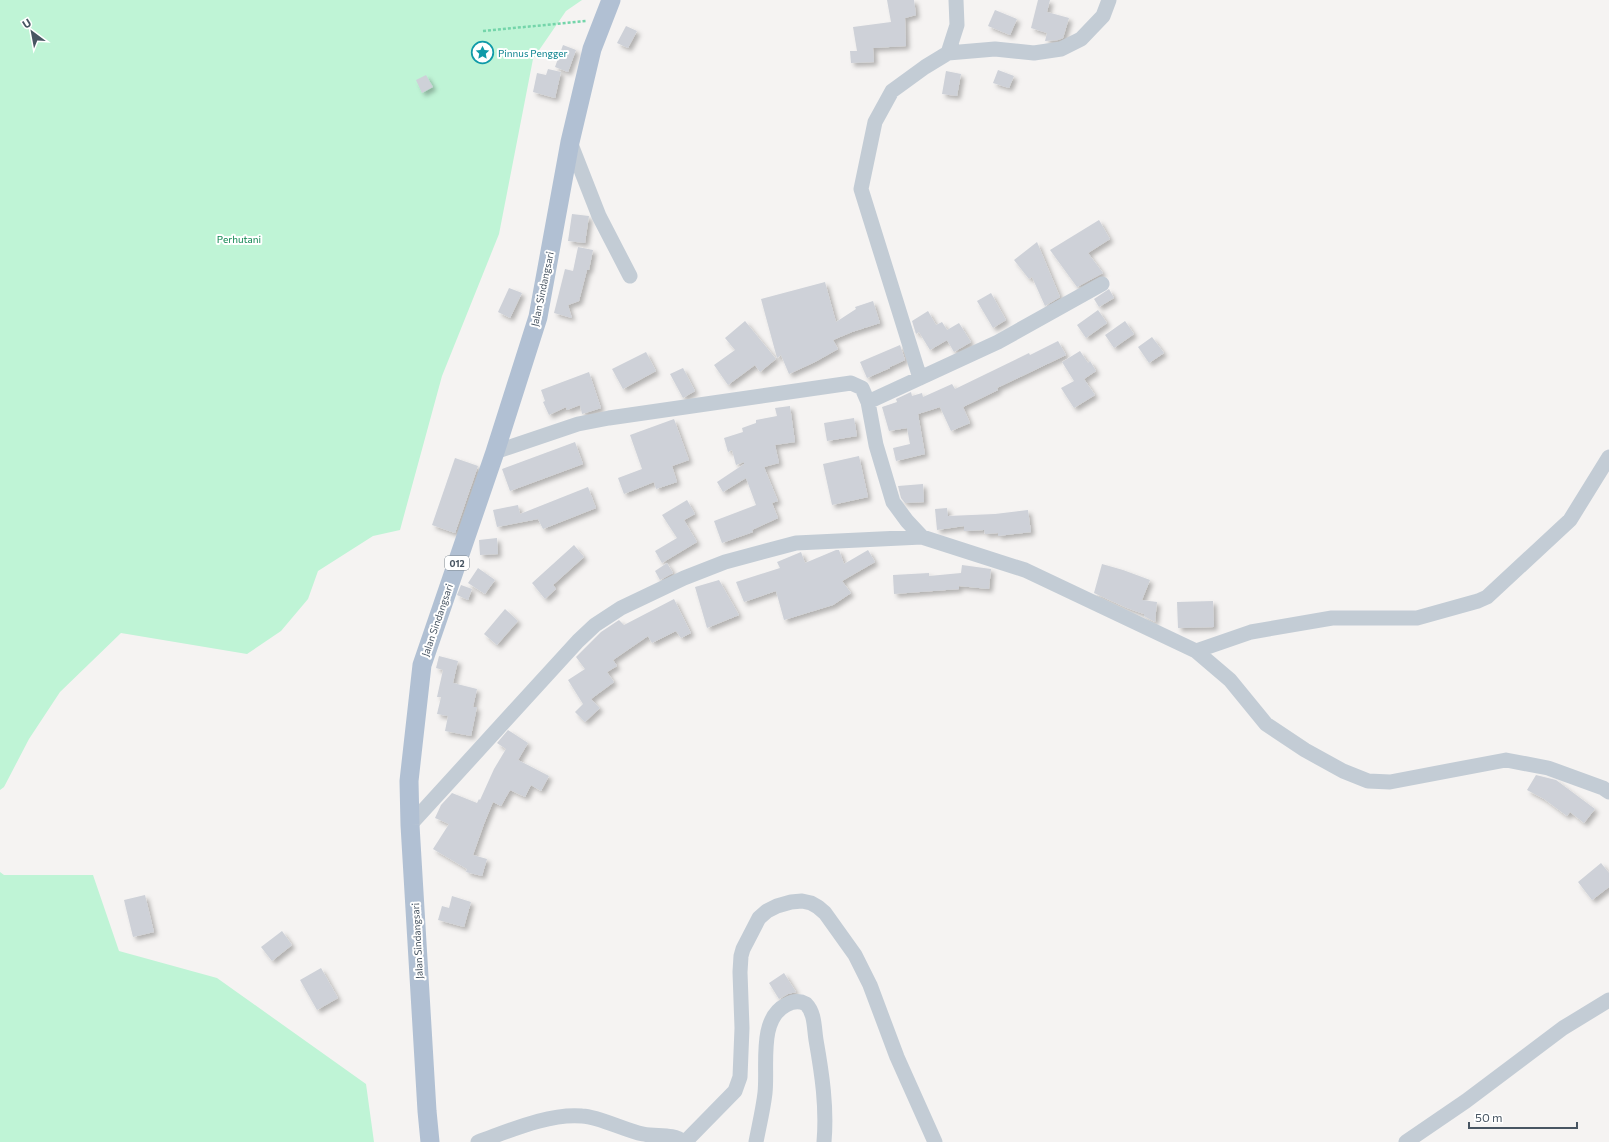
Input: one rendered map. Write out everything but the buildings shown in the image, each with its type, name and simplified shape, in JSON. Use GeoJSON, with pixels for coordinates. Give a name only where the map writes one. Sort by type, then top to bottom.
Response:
{"type":"FeatureCollection","features":[{"type":"Feature","properties":{"kind":"main road","name":"Jalan Sindangsari"},"geometry":{"type":"LineString","coordinates":[[430,1142],[410,825],[409,782],[422,665],[495,452],[538,317],[570,142],[592,49],[611,0]]}},
{"type":"Feature","properties":{"kind":"street"},"geometry":{"type":"LineString","coordinates":[[948,53],[957,26],[956,0]]}},
{"type":"Feature","properties":{"kind":"street"},"geometry":{"type":"LineString","coordinates":[[920,378],[862,189],[875,122],[892,91],[925,67],[948,53],[995,48],[1034,53],[1061,49],[1081,39],[1103,16],[1109,0]]}},
{"type":"Feature","properties":{"kind":"street"},"geometry":{"type":"LineString","coordinates":[[570,142],[599,216],[630,276]]}},
{"type":"Feature","properties":{"kind":"street"},"geometry":{"type":"LineString","coordinates":[[868,402],[998,342],[1102,284]]}},
{"type":"Feature","properties":{"kind":"street"},"geometry":{"type":"LineString","coordinates":[[495,452],[578,424],[851,383],[862,388],[868,402],[876,445],[893,502],[922,537]]}},
{"type":"Feature","properties":{"kind":"street"},"geometry":{"type":"LineString","coordinates":[[1196,651],[1251,632],[1332,618],[1417,618],[1478,601],[1487,597],[1570,520],[1609,457]]}},
{"type":"Feature","properties":{"kind":"street"},"geometry":{"type":"LineString","coordinates":[[410,825],[578,641],[595,625],[621,608],[684,578],[725,562],[796,543],[922,537],[1024,570],[1196,651],[1230,680],[1266,724],[1305,750],[1343,771],[1368,781],[1390,782],[1506,760],[1548,768],[1603,788],[1609,792]]}},
{"type":"Feature","properties":{"kind":"street"},"geometry":{"type":"LineString","coordinates":[[478,1142],[532,1123],[559,1117],[582,1116],[644,1134],[658,1134],[678,1138],[685,1142],[735,1091],[738,1086],[740,1077],[742,1028],[741,956],[746,942],[763,913],[777,906],[802,901],[815,905],[825,912],[855,955],[870,985],[897,1057],[935,1142]]}},
{"type":"Feature","properties":{"kind":"street"},"geometry":{"type":"LineString","coordinates":[[1406,1142],[1466,1102],[1563,1028],[1609,1000]]}},
{"type":"Feature","properties":{"kind":"street"},"geometry":{"type":"LineString","coordinates":[[756,1142],[765,1093],[767,1034],[777,1011],[796,1001],[806,1004],[812,1015],[822,1074],[826,1119],[824,1142]]}},
{"type":"Feature","properties":{"kind":"path"},"geometry":{"type":"LineString","coordinates":[[483,31],[604,19]]}},
{"type":"Feature","properties":{"kind":"green space","name":"Perhutani"},"geometry":{"type":"Polygon","coordinates":[[[0,0],[582,0],[566,11],[533,59],[499,234],[442,376],[400,530],[373,536],[318,571],[308,599],[281,631],[247,654],[121,633],[60,692],[29,739],[4,787],[0,790],[0,0]]]}},
{"type":"Feature","properties":{"kind":"green space"},"geometry":{"type":"Polygon","coordinates":[[[0,872],[4,875],[93,875],[119,951],[217,978],[366,1084],[374,1142],[0,1142],[0,872]]]}},
{"type":"Feature","properties":{"kind":"place","name":"Pinnus Pengger"},"geometry":{"type":"Point","coordinates":[483,53]}}]}
